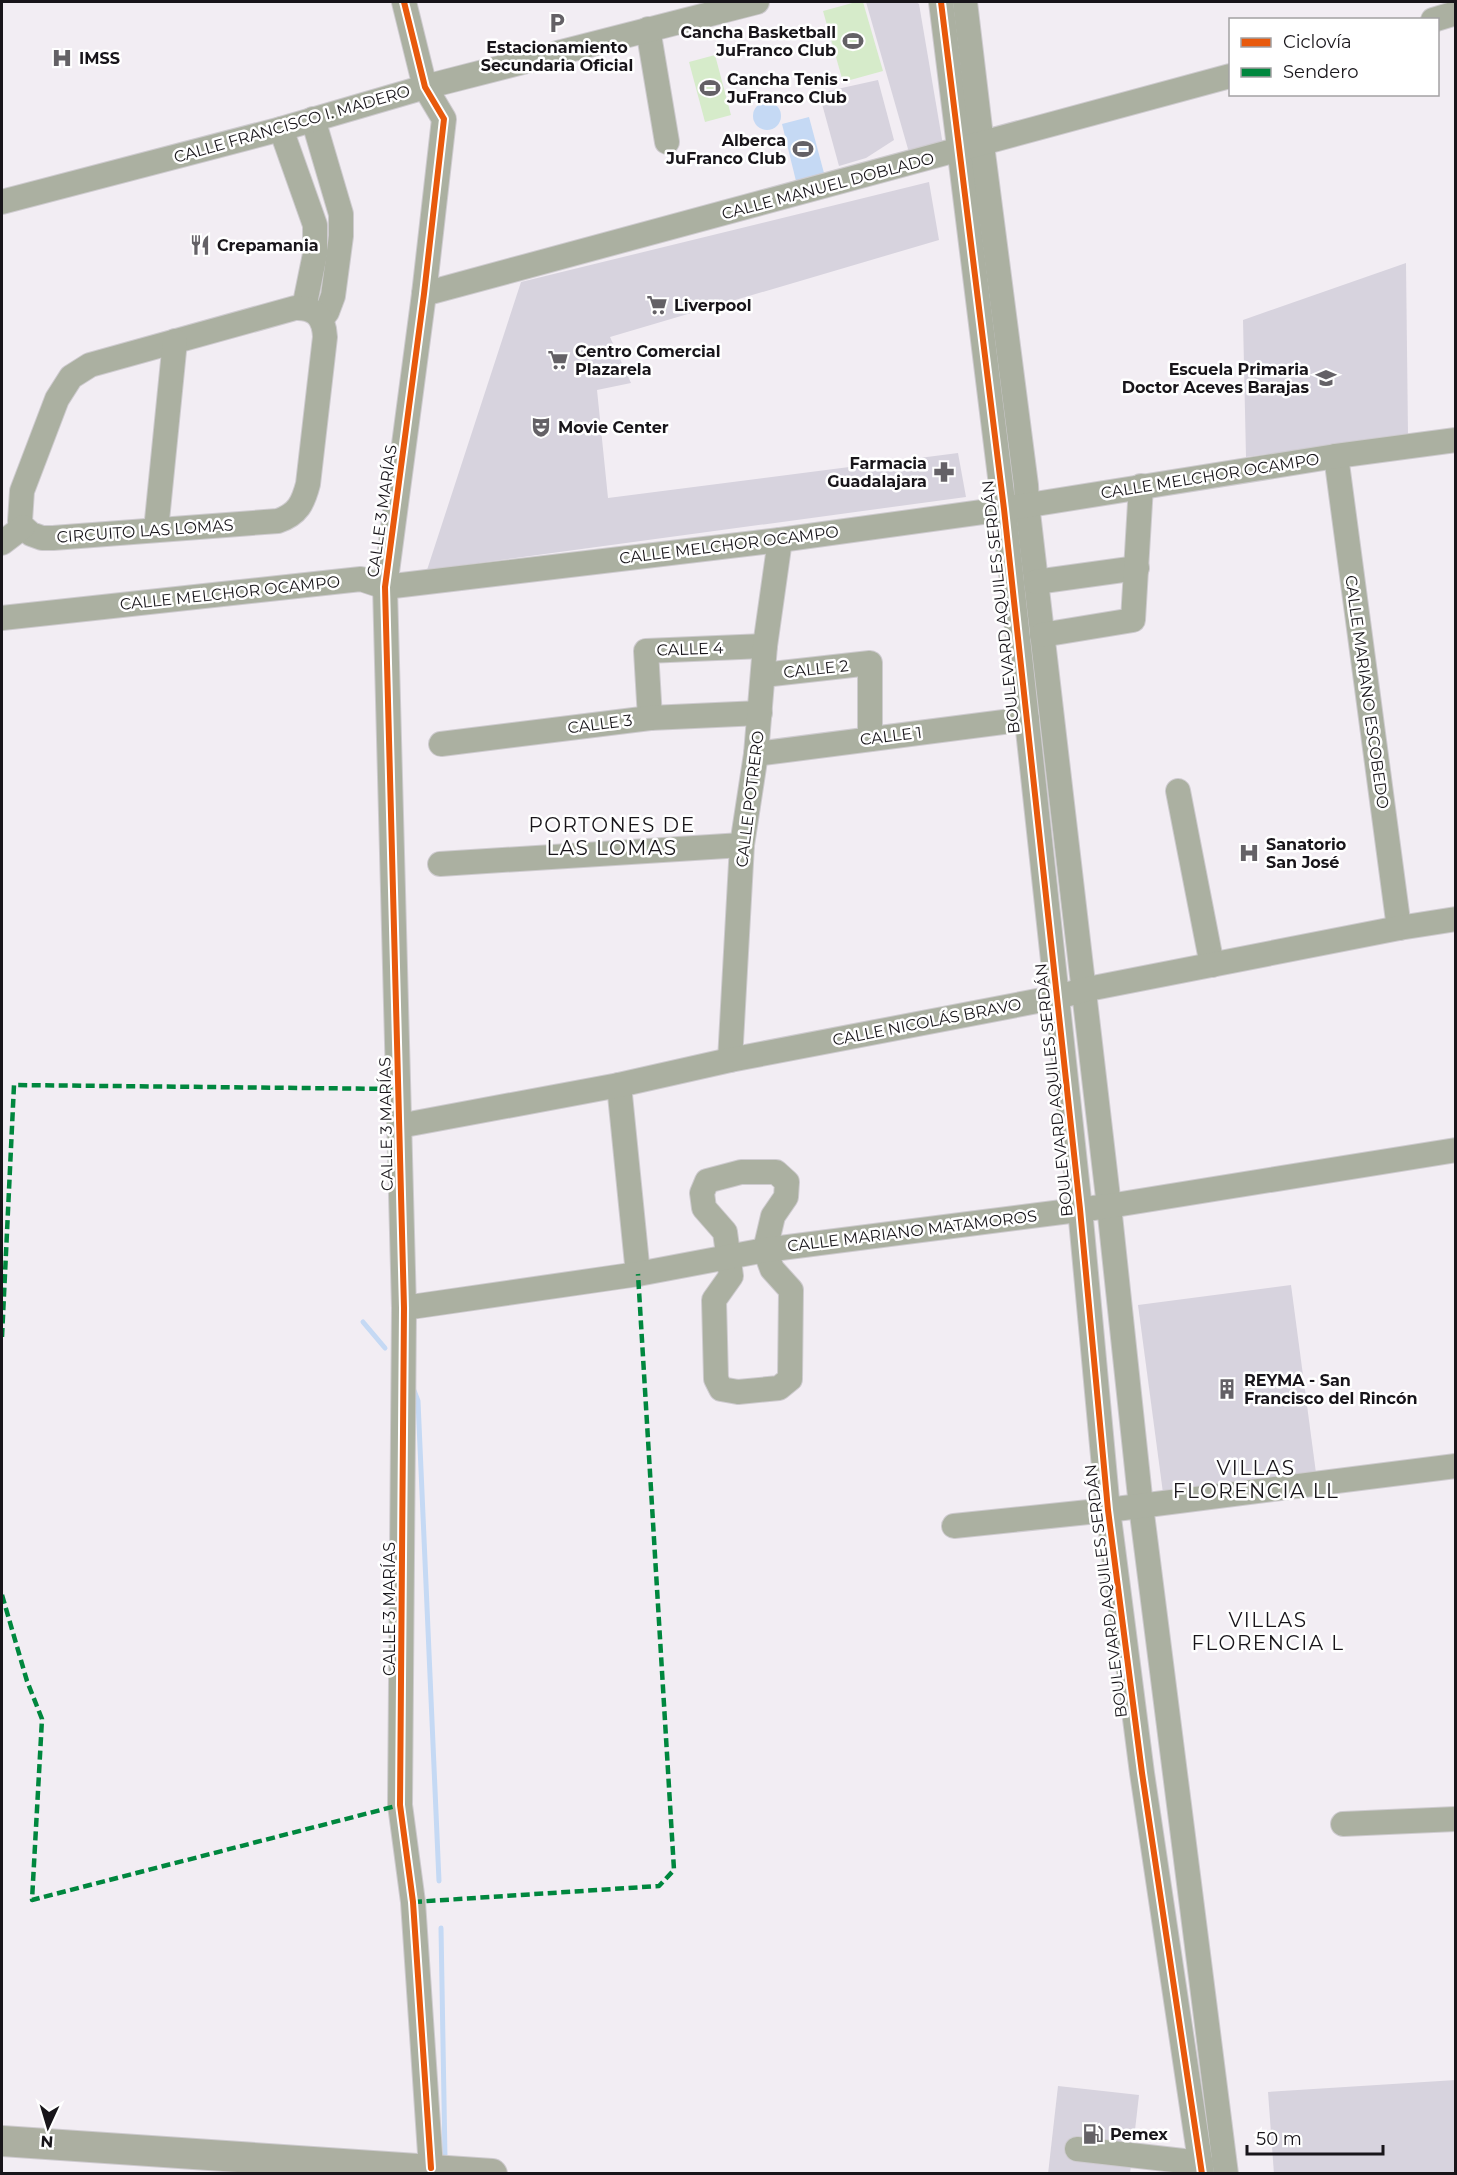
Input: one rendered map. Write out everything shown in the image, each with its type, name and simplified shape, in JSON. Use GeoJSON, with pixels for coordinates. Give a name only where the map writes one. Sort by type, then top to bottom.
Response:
{"type":"FeatureCollection","features":[{"type":"Feature","properties":{"kind":"main road"},"geometry":{"type":"LineString","coordinates":[[2,2140],[360,2170],[431,2168],[492,2174]]}},
{"type":"Feature","properties":{"kind":"street","name":"CALLE 3 MARÍAS"},"geometry":{"type":"LineString","coordinates":[[404,2],[425,87],[444,119],[424,294],[385,587],[404,1308],[400,1805],[413,1902],[431,2168]]}},
{"type":"Feature","properties":{"kind":"street","name":"CALLE FRANCISCO I. MADERO"},"geometry":{"type":"LineString","coordinates":[[2,202],[281,129],[425,87],[757,2]]}},
{"type":"Feature","properties":{"kind":"street","name":"BOULEVARD AQUILES SERDÁN"},"geometry":{"type":"LineString","coordinates":[[941,2],[971,147],[1026,485],[1016,506],[1027,719],[1080,1209],[1108,1510],[1142,1773],[1202,2168]]}},
{"type":"Feature","properties":{"kind":"street","name":"BOULEVARD AQUILES SERDÁN"},"geometry":{"type":"LineString","coordinates":[[965,2],[971,147]]}},
{"type":"Feature","properties":{"kind":"street"},"geometry":{"type":"LineString","coordinates":[[1439,18],[1455,13]]}},
{"type":"Feature","properties":{"kind":"street"},"geometry":{"type":"LineString","coordinates":[[648,29],[667,142]]}},
{"type":"Feature","properties":{"kind":"street","name":"CALLE MANUEL DOBLADO"},"geometry":{"type":"LineString","coordinates":[[424,294],[1229,76]]}},
{"type":"Feature","properties":{"kind":"street","name":"CIRCUITO LAS LOMAS"},"geometry":{"type":"LineString","coordinates":[[313,119],[341,214],[341,236],[330,305],[313,313]]}},
{"type":"Feature","properties":{"kind":"street","name":"CIRCUITO LAS LOMAS"},"geometry":{"type":"LineString","coordinates":[[23,527],[31,534],[42,538],[278,520],[289,517],[299,509],[308,484],[326,336],[313,313],[315,225],[281,129]]}},
{"type":"Feature","properties":{"kind":"street"},"geometry":{"type":"LineString","coordinates":[[2,543],[23,527],[20,521],[22,492],[57,399],[71,377],[90,365],[295,308],[313,313]]}},
{"type":"Feature","properties":{"kind":"street"},"geometry":{"type":"LineString","coordinates":[[156,530],[175,341]]}},
{"type":"Feature","properties":{"kind":"street","name":"CALLE MELCHOR OCAMPO"},"geometry":{"type":"LineString","coordinates":[[2,618],[361,579],[385,587],[780,540],[1455,440]]}},
{"type":"Feature","properties":{"kind":"street","name":"CALLE MARIANO ESCOBEDO"},"geometry":{"type":"LineString","coordinates":[[1336,456],[1399,928]]}},
{"type":"Feature","properties":{"kind":"street"},"geometry":{"type":"LineString","coordinates":[[1042,635],[1133,620],[1141,486]]}},
{"type":"Feature","properties":{"kind":"street","name":"BOULEVARD AQUILES SERDÁN"},"geometry":{"type":"LineString","coordinates":[[1016,506],[1036,582],[1109,1206],[1141,1506],[1226,2174]]}},
{"type":"Feature","properties":{"kind":"street","name":"CALLE POTRERO"},"geometry":{"type":"LineString","coordinates":[[730,1060],[742,845],[756,754],[765,646],[780,540]]}},
{"type":"Feature","properties":{"kind":"street"},"geometry":{"type":"LineString","coordinates":[[1036,582],[1137,568]]}},
{"type":"Feature","properties":{"kind":"street","name":"CALLE 4"},"geometry":{"type":"LineString","coordinates":[[650,718],[646,651],[765,646]]}},
{"type":"Feature","properties":{"kind":"street","name":"CALLE 2"},"geometry":{"type":"LineString","coordinates":[[763,675],[870,663],[870,739]]}},
{"type":"Feature","properties":{"kind":"street","name":"CALLE 3"},"geometry":{"type":"LineString","coordinates":[[441,744],[650,718],[759,713]]}},
{"type":"Feature","properties":{"kind":"street","name":"CALLE 1"},"geometry":{"type":"LineString","coordinates":[[756,754],[1027,719]]}},
{"type":"Feature","properties":{"kind":"street"},"geometry":{"type":"LineString","coordinates":[[1178,791],[1212,965]]}},
{"type":"Feature","properties":{"kind":"street"},"geometry":{"type":"LineString","coordinates":[[440,864],[742,845]]}},
{"type":"Feature","properties":{"kind":"street","name":"CALLE NICOLÁS BRAVO"},"geometry":{"type":"LineString","coordinates":[[399,1126],[619,1085],[730,1060],[1399,928],[1455,919]]}},
{"type":"Feature","properties":{"kind":"street"},"geometry":{"type":"LineString","coordinates":[[619,1085],[638,1274]]}},
{"type":"Feature","properties":{"kind":"street","name":"CALLE MARIANO MATAMOROS"},"geometry":{"type":"LineString","coordinates":[[404,1308],[638,1274],[765,1250],[1109,1206],[1455,1150]]}},
{"type":"Feature","properties":{"kind":"street"},"geometry":{"type":"LineString","coordinates":[[741,1172],[776,1172],[787,1182],[786,1197],[773,1216],[765,1250],[771,1269],[791,1290],[790,1379],[779,1388],[738,1392],[721,1389],[716,1379],[714,1300],[731,1276],[729,1256],[725,1232],[704,1208],[702,1193],[707,1181],[741,1172]]}},
{"type":"Feature","properties":{"kind":"street"},"geometry":{"type":"LineString","coordinates":[[954,1526],[1108,1510],[1455,1466]]}},
{"type":"Feature","properties":{"kind":"street"},"geometry":{"type":"LineString","coordinates":[[1343,1824],[1455,1819]]}},
{"type":"Feature","properties":{"kind":"street"},"geometry":{"type":"LineString","coordinates":[[1077,2149],[1202,2168]]}},
{"type":"Feature","properties":{"kind":"green space","name":"Cancha Basketball JuFranco Club"},"geometry":{"type":"Polygon","coordinates":[[[863,2],[883,71],[843,82],[823,11],[863,2]]]}},
{"type":"Feature","properties":{"kind":"green space","name":"Cancha Tenis - JuFranco Club"},"geometry":{"type":"Polygon","coordinates":[[[715,55],[731,115],[705,122],[689,62],[715,55]]]}},
{"type":"Feature","properties":{"kind":"water"},"geometry":{"type":"Polygon","coordinates":[[[767,102],[777,106],[781,116],[777,126],[767,130],[757,126],[753,116],[757,106],[767,102]]]}},
{"type":"Feature","properties":{"kind":"water","name":"Alberca JuFranco Club"},"geometry":{"type":"Polygon","coordinates":[[[809,117],[824,173],[796,181],[782,124],[809,117]]]}},
{"type":"Feature","properties":{"kind":"building"},"geometry":{"type":"Polygon","coordinates":[[[866,2],[916,2],[919,4],[943,145],[910,156],[866,2]]]}},
{"type":"Feature","properties":{"kind":"building"},"geometry":{"type":"Polygon","coordinates":[[[878,80],[894,140],[866,158],[839,166],[819,93],[878,80]]]}},
{"type":"Feature","properties":{"kind":"building","name":"Centro Comercial Plazarela"},"geometry":{"type":"Polygon","coordinates":[[[929,182],[939,240],[610,337],[631,383],[597,390],[608,498],[958,453],[966,497],[427,570],[521,282],[929,182]]]}},
{"type":"Feature","properties":{"kind":"building","name":"Escuela Primaria Doctor Aceves Barajas"},"geometry":{"type":"Polygon","coordinates":[[[1406,263],[1408,435],[1246,457],[1243,320],[1406,263]]]}},
{"type":"Feature","properties":{"kind":"building","name":"REYMA - San Francisco del Rincón"},"geometry":{"type":"Polygon","coordinates":[[[1291,1285],[1316,1473],[1163,1493],[1138,1305],[1291,1285]]]}},
{"type":"Feature","properties":{"kind":"building"},"geometry":{"type":"Polygon","coordinates":[[[1456,2080],[1456,2174],[1274,2174],[1268,2092],[1456,2080]]]}},
{"type":"Feature","properties":{"kind":"building","name":"Pemex"},"geometry":{"type":"Polygon","coordinates":[[[1058,2086],[1139,2095],[1130,2174],[1048,2174],[1058,2086]]]}},
{"type":"Feature","properties":{"kind":"waterway"},"geometry":{"type":"LineString","coordinates":[[363,1322],[385,1348]]}},
{"type":"Feature","properties":{"kind":"waterway"},"geometry":{"type":"LineString","coordinates":[[413,1388],[418,1401],[439,1881]]}},
{"type":"Feature","properties":{"kind":"waterway"},"geometry":{"type":"LineString","coordinates":[[441,1928],[445,2158]]}},
{"type":"Feature","properties":{"kind":"marked path"},"geometry":{"type":"LineString","coordinates":[[2,1337],[14,1085],[399,1089]]}},
{"type":"Feature","properties":{"kind":"marked path"},"geometry":{"type":"LineString","coordinates":[[413,1902],[659,1886],[674,1870],[638,1274]]}},
{"type":"Feature","properties":{"kind":"marked path"},"geometry":{"type":"LineString","coordinates":[[2,1595],[27,1681],[42,1719],[32,1900],[400,1805]]}},
{"type":"Feature","properties":{"kind":"cycle path"},"geometry":{"type":"LineString","coordinates":[[404,2],[425,87],[444,119],[424,294],[385,587],[404,1308],[400,1805],[413,1902],[431,2168]]}},
{"type":"Feature","properties":{"kind":"cycle path"},"geometry":{"type":"LineString","coordinates":[[941,2],[1004,509],[1080,1209],[1108,1510],[1142,1773],[1202,2174]]}},
{"type":"Feature","properties":{"kind":"place","name":"Estacionamiento Secundaria Oficial"},"geometry":{"type":"Point","coordinates":[557,23]}},
{"type":"Feature","properties":{"kind":"place","name":"Cancha Basketball JuFranco Club"},"geometry":{"type":"Point","coordinates":[853,41]}},
{"type":"Feature","properties":{"kind":"place","name":"IMSS"},"geometry":{"type":"Point","coordinates":[62,58]}},
{"type":"Feature","properties":{"kind":"place","name":"Cancha Tenis - JuFranco Club"},"geometry":{"type":"Point","coordinates":[710,88]}},
{"type":"Feature","properties":{"kind":"place","name":"Alberca JuFranco Club"},"geometry":{"type":"Point","coordinates":[803,149]}},
{"type":"Feature","properties":{"kind":"place","name":"Crepamania"},"geometry":{"type":"Point","coordinates":[200,245]}},
{"type":"Feature","properties":{"kind":"place","name":"Liverpool"},"geometry":{"type":"Point","coordinates":[657,305]}},
{"type":"Feature","properties":{"kind":"place","name":"Centro Comercial Plazarela"},"geometry":{"type":"Point","coordinates":[558,360]}},
{"type":"Feature","properties":{"kind":"place","name":"Escuela Primaria Doctor Aceves Barajas"},"geometry":{"type":"Point","coordinates":[1326,378]}},
{"type":"Feature","properties":{"kind":"place","name":"Movie Center"},"geometry":{"type":"Point","coordinates":[541,427]}},
{"type":"Feature","properties":{"kind":"place","name":"Farmacia Guadalajara"},"geometry":{"type":"Point","coordinates":[944,472]}},
{"type":"Feature","properties":{"kind":"place","name":"Sanatorio San José"},"geometry":{"type":"Point","coordinates":[1249,853]}},
{"type":"Feature","properties":{"kind":"place","name":"REYMA - San Francisco del Rincón"},"geometry":{"type":"Point","coordinates":[1227,1389]}},
{"type":"Feature","properties":{"kind":"place","name":"Pemex"},"geometry":{"type":"Point","coordinates":[1093,2134]}},
{"type":"Feature","properties":{"kind":"district","name":"PORTONES DE LAS LOMAS"},"geometry":{"type":"Point","coordinates":[612,836]}},
{"type":"Feature","properties":{"kind":"district","name":"VILLAS FLORENCIA LL"},"geometry":{"type":"Point","coordinates":[1256,1480]}},
{"type":"Feature","properties":{"kind":"district","name":"VILLAS FLORENCIA L"},"geometry":{"type":"Point","coordinates":[1268,1632]}}]}
